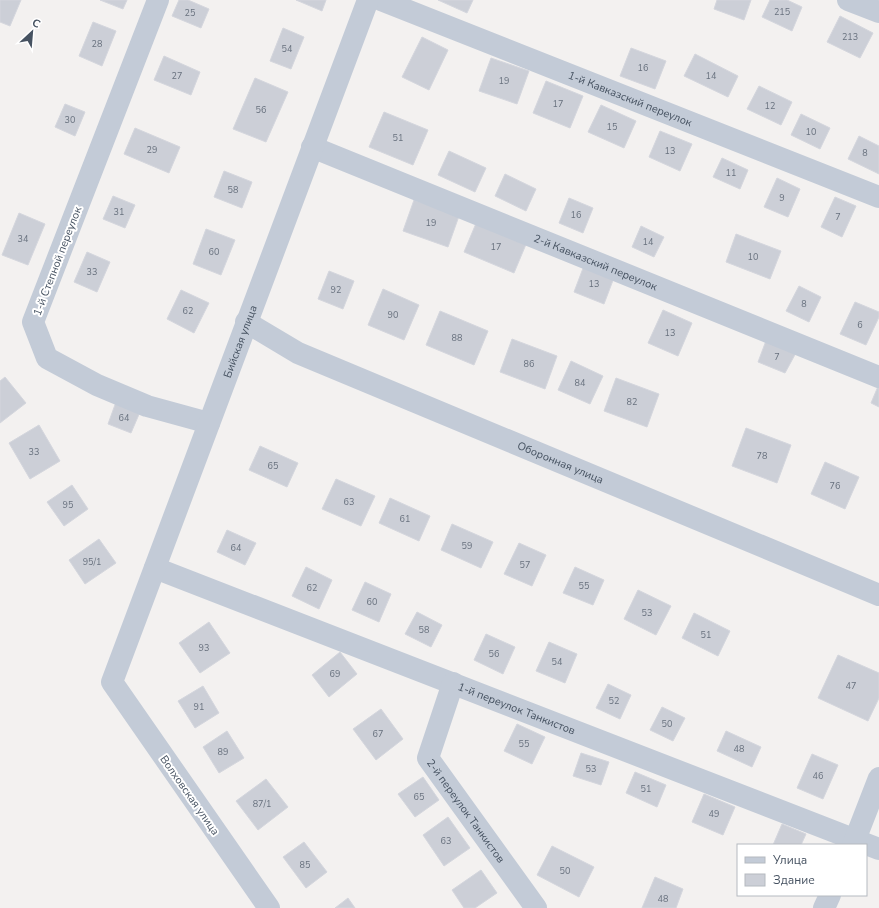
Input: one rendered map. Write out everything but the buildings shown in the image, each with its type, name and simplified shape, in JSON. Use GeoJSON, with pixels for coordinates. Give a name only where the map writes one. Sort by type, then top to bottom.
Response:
{"type":"FeatureCollection","features":[{"type":"Feature","properties":{"kind":"street","name":"1-й Степной переулок"},"geometry":{"type":"LineString","coordinates":[[158,0],[33,322],[47,358],[97,385],[147,406],[209,423]]}},
{"type":"Feature","properties":{"kind":"street","name":"Бийская улица"},"geometry":{"type":"LineString","coordinates":[[112,682],[368,0]]}},
{"type":"Feature","properties":{"kind":"street","name":"1-й Кавказский переулок"},"geometry":{"type":"LineString","coordinates":[[381,0],[879,197]]}},
{"type":"Feature","properties":{"kind":"street"},"geometry":{"type":"LineString","coordinates":[[848,0],[879,12]]}},
{"type":"Feature","properties":{"kind":"street","name":"2-й Кавказский переулок"},"geometry":{"type":"LineString","coordinates":[[312,147],[879,377]]}},
{"type":"Feature","properties":{"kind":"street","name":"Оборонная улица"},"geometry":{"type":"LineString","coordinates":[[246,322],[298,353],[879,595]]}},
{"type":"Feature","properties":{"kind":"street","name":"1-й переулок Танкистов"},"geometry":{"type":"LineString","coordinates":[[155,568],[854,842]]}},
{"type":"Feature","properties":{"kind":"street","name":"Волховская улица"},"geometry":{"type":"LineString","coordinates":[[112,682],[268,908]]}},
{"type":"Feature","properties":{"kind":"street","name":"2-й переулок Танкистов"},"geometry":{"type":"LineString","coordinates":[[453,684],[428,758],[536,908]]}},
{"type":"Feature","properties":{"kind":"street"},"geometry":{"type":"LineString","coordinates":[[854,842],[879,778]]}},
{"type":"Feature","properties":{"kind":"street","name":"1-й переулок Танкистов"},"geometry":{"type":"LineString","coordinates":[[867,846],[879,849]]}},
{"type":"Feature","properties":{"kind":"street"},"geometry":{"type":"LineString","coordinates":[[824,908],[830,896]]}}]}
